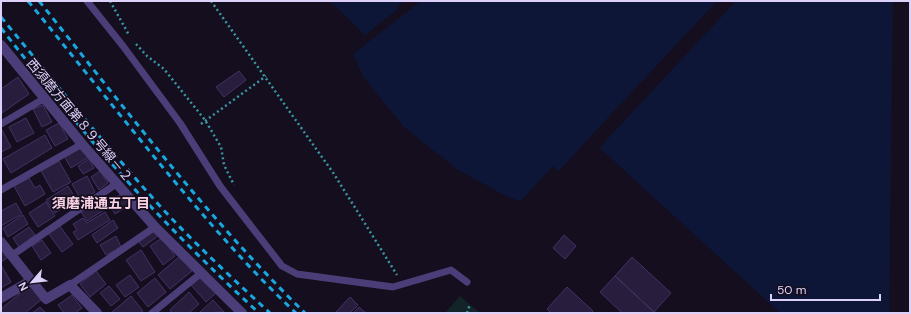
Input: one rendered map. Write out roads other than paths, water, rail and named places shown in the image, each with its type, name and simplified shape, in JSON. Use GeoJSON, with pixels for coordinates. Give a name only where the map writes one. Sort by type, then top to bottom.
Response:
{"type":"FeatureCollection","features":[{"type":"Feature","properties":{"kind":"street","name":"西須磨方面第８９号線－２"},"geometry":{"type":"LineString","coordinates":[[1,45],[116,184],[200,274],[241,313]]}},
{"type":"Feature","properties":{"kind":"street"},"geometry":{"type":"LineString","coordinates":[[1,242],[46,299],[70,285],[97,313]]}},
{"type":"Feature","properties":{"kind":"street"},"geometry":{"type":"LineString","coordinates":[[1,298],[32,280]]}},
{"type":"Feature","properties":{"kind":"lane"},"geometry":{"type":"LineString","coordinates":[[86,1],[123,46],[180,123],[220,186],[282,266],[297,274],[393,287],[451,270],[467,282]]}},
{"type":"Feature","properties":{"kind":"lane"},"geometry":{"type":"LineString","coordinates":[[1,124],[45,98]]}},
{"type":"Feature","properties":{"kind":"lane"},"geometry":{"type":"LineString","coordinates":[[1,190],[82,144]]}},
{"type":"Feature","properties":{"kind":"lane"},"geometry":{"type":"LineString","coordinates":[[11,256],[116,184]]}},
{"type":"Feature","properties":{"kind":"lane"},"geometry":{"type":"LineString","coordinates":[[70,285],[155,227]]}},
{"type":"Feature","properties":{"kind":"lane"},"geometry":{"type":"LineString","coordinates":[[152,313],[200,274]]}},
{"type":"Feature","properties":{"kind":"water"},"geometry":{"type":"Polygon","coordinates":[[[330,1],[910,1],[910,313],[780,313],[589,138],[559,171],[553,166],[521,201],[510,198],[458,170],[404,127],[364,78],[349,48],[365,35],[330,1]]]}},
{"type":"Feature","properties":{"kind":"railway"},"geometry":{"type":"LineString","coordinates":[[28,1],[204,216],[248,265],[296,313]]}},
{"type":"Feature","properties":{"kind":"railway"},"geometry":{"type":"LineString","coordinates":[[39,1],[200,201],[269,277],[305,313]]}},
{"type":"Feature","properties":{"kind":"railway"},"geometry":{"type":"LineString","coordinates":[[1,17],[159,205],[199,247],[270,313]]}},
{"type":"Feature","properties":{"kind":"railway"},"geometry":{"type":"LineString","coordinates":[[1,28],[69,114],[132,186],[194,251],[259,313]]}},
{"type":"Feature","properties":{"kind":"district","name":"須磨浦通五丁目"},"geometry":{"type":"Point","coordinates":[101,203]}}]}
